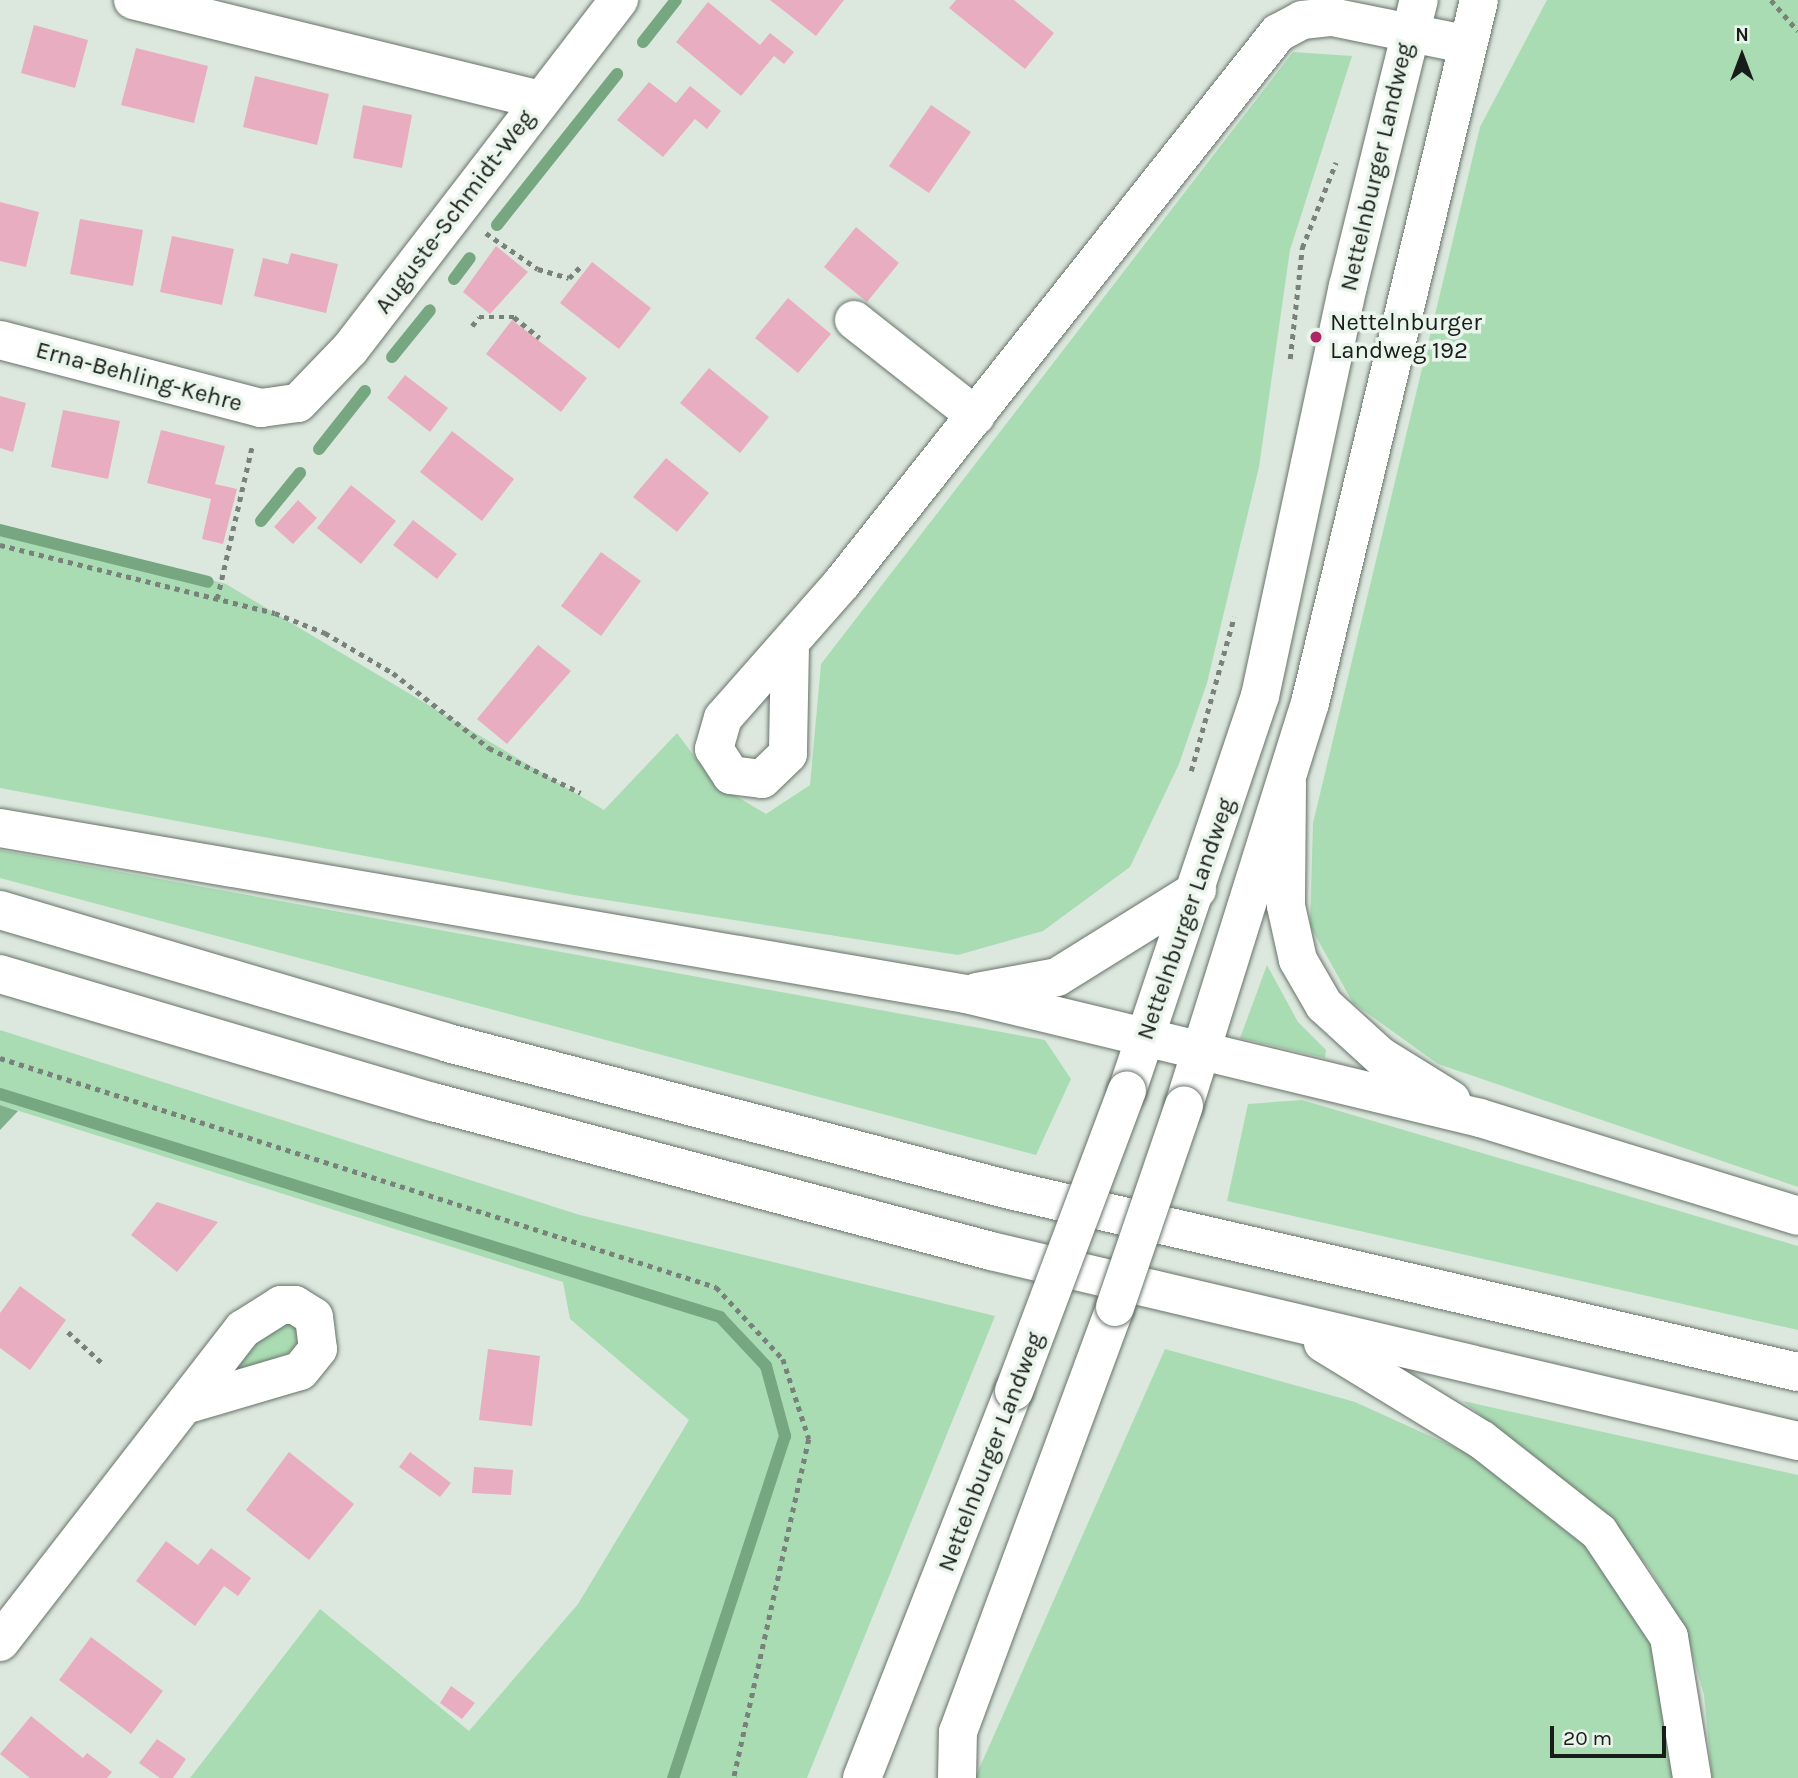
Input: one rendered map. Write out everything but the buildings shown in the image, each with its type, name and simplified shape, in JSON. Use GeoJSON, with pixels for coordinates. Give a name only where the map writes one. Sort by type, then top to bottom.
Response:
{"type":"FeatureCollection","features":[{"type":"Feature","properties":{"kind":"main road"},"geometry":{"type":"LineString","coordinates":[[133,0],[540,100]]}},
{"type":"Feature","properties":{"kind":"main road","name":"Auguste-Schmidt-Weg"},"geometry":{"type":"LineString","coordinates":[[270,408],[314,392],[458,211],[540,100],[619,0]]}},
{"type":"Feature","properties":{"kind":"main road"},"geometry":{"type":"LineString","coordinates":[[937,1778],[958,1732],[1080,1409],[1184,1105],[1287,784],[1465,44],[1479,0]]}},
{"type":"Feature","properties":{"kind":"main road","name":"Nettelnburger Landweg"},"geometry":{"type":"LineString","coordinates":[[862,1778],[1014,1391],[1127,1091],[1197,890],[1260,696],[1414,15]]}},
{"type":"Feature","properties":{"kind":"main road","name":"Nettelnburger Landweg"},"geometry":{"type":"LineString","coordinates":[[790,645],[976,416],[1278,33],[1302,20],[1414,15],[1465,44]]}},
{"type":"Feature","properties":{"kind":"main road"},"geometry":{"type":"LineString","coordinates":[[854,320],[976,416]]}},
{"type":"Feature","properties":{"kind":"main road","name":"Erna-Behling-Kehre"},"geometry":{"type":"LineString","coordinates":[[0,340],[270,408]]}},
{"type":"Feature","properties":{"kind":"main road"},"geometry":{"type":"LineString","coordinates":[[1287,784],[1286,906],[1298,960],[1324,1005],[1380,1056],[1480,1118]]}},
{"type":"Feature","properties":{"kind":"main road"},"geometry":{"type":"LineString","coordinates":[[0,828],[966,994],[1480,1118],[1798,1216]]}},
{"type":"Feature","properties":{"kind":"main road"},"geometry":{"type":"LineString","coordinates":[[966,994],[1057,976],[1197,890]]}},
{"type":"Feature","properties":{"kind":"main road"},"geometry":{"type":"LineString","coordinates":[[0,910],[448,1043],[1010,1190],[1798,1372]]}},
{"type":"Feature","properties":{"kind":"main road"},"geometry":{"type":"LineString","coordinates":[[0,974],[674,1168],[1291,1324],[1798,1441]]}},
{"type":"Feature","properties":{"kind":"main road"},"geometry":{"type":"LineString","coordinates":[[1291,1324],[1482,1440],[1599,1532],[1669,1637],[1692,1778]]}},
{"type":"Feature","properties":{"kind":"main road"},"geometry":{"type":"LineString","coordinates":[[0,1642],[191,1403]]}},
{"type":"Feature","properties":{"kind":"main road"},"geometry":{"type":"LineString","coordinates":[[957,1778],[958,1732]]}},
{"type":"Feature","properties":{"kind":"path"},"geometry":{"type":"LineString","coordinates":[[1771,0],[1798,31]]}},
{"type":"Feature","properties":{"kind":"path"},"geometry":{"type":"LineString","coordinates":[[1289,364],[1302,248],[1338,156]]}},
{"type":"Feature","properties":{"kind":"path"},"geometry":{"type":"LineString","coordinates":[[458,211],[538,269],[569,278],[580,267]]}},
{"type":"Feature","properties":{"kind":"path"},"geometry":{"type":"LineString","coordinates":[[472,326],[479,317],[514,317],[540,338]]}},
{"type":"Feature","properties":{"kind":"path"},"geometry":{"type":"LineString","coordinates":[[217,599],[270,408]]}},
{"type":"Feature","properties":{"kind":"path"},"geometry":{"type":"LineString","coordinates":[[0,545],[217,599],[325,632],[393,673],[489,748],[581,793]]}},
{"type":"Feature","properties":{"kind":"path"},"geometry":{"type":"LineString","coordinates":[[1188,779],[1237,606]]}},
{"type":"Feature","properties":{"kind":"path"},"geometry":{"type":"LineString","coordinates":[[0,1058],[716,1287],[783,1359],[809,1438],[734,1778]]}},
{"type":"Feature","properties":{"kind":"path"},"geometry":{"type":"LineString","coordinates":[[68,1332],[101,1362]]}},
{"type":"Feature","properties":{"kind":"green space"},"geometry":{"type":"Polygon","coordinates":[[[1547,0],[1798,0],[1798,1187],[1438,1064],[1353,1003],[1310,926],[1313,823],[1480,127],[1547,0]]]}},
{"type":"Feature","properties":{"kind":"green space"},"geometry":{"type":"Polygon","coordinates":[[[1293,52],[1352,56],[1290,250],[1259,467],[1207,683],[1179,764],[1130,867],[1043,931],[958,955],[574,895],[0,788],[0,525],[226,584],[604,810],[677,733],[714,783],[766,814],[810,785],[821,664],[1293,52]]]}},
{"type":"Feature","properties":{"kind":"green space"},"geometry":{"type":"Polygon","coordinates":[[[0,850],[1045,1040],[1071,1079],[1036,1155],[0,878],[0,850]]]}},
{"type":"Feature","properties":{"kind":"green space"},"geometry":{"type":"Polygon","coordinates":[[[1267,965],[1298,1022],[1326,1050],[1325,1058],[1240,1038],[1267,965]]]}},
{"type":"Feature","properties":{"kind":"green space"},"geometry":{"type":"Polygon","coordinates":[[[0,1030],[580,1215],[995,1316],[807,1778],[190,1778],[320,1609],[469,1731],[578,1604],[689,1420],[570,1319],[563,1282],[0,1105],[0,1030]]]}},
{"type":"Feature","properties":{"kind":"green space"},"geometry":{"type":"Polygon","coordinates":[[[1302,1100],[1798,1246],[1798,1330],[1227,1201],[1248,1104],[1302,1100]]]}},
{"type":"Feature","properties":{"kind":"green space"},"geometry":{"type":"Polygon","coordinates":[[[0,1105],[18,1111],[0,1130],[0,1105]]]}},
{"type":"Feature","properties":{"kind":"green space"},"geometry":{"type":"Polygon","coordinates":[[[285,1319],[301,1328],[298,1349],[229,1377],[259,1335],[285,1319]]]}},
{"type":"Feature","properties":{"kind":"green space"},"geometry":{"type":"Polygon","coordinates":[[[1165,1349],[1355,1402],[1472,1455],[1587,1545],[1654,1647],[1674,1778],[975,1778],[1165,1349]]]}},
{"type":"Feature","properties":{"kind":"green space"},"geometry":{"type":"Polygon","coordinates":[[[1463,1401],[1798,1475],[1798,1778],[1712,1778],[1704,1695],[1685,1628],[1651,1571],[1612,1521],[1463,1401]]]}},
{"type":"Feature","properties":{"kind":"waterway"},"geometry":{"type":"LineString","coordinates":[[643,42],[676,0]]}},
{"type":"Feature","properties":{"kind":"waterway"},"geometry":{"type":"LineString","coordinates":[[497,225],[617,74]]}},
{"type":"Feature","properties":{"kind":"waterway"},"geometry":{"type":"LineString","coordinates":[[454,279],[470,258]]}},
{"type":"Feature","properties":{"kind":"waterway"},"geometry":{"type":"LineString","coordinates":[[392,357],[430,310]]}},
{"type":"Feature","properties":{"kind":"waterway"},"geometry":{"type":"LineString","coordinates":[[319,449],[365,391]]}},
{"type":"Feature","properties":{"kind":"waterway"},"geometry":{"type":"LineString","coordinates":[[261,521],[300,473]]}},
{"type":"Feature","properties":{"kind":"waterway"},"geometry":{"type":"LineString","coordinates":[[0,530],[208,582]]}},
{"type":"Feature","properties":{"kind":"waterway"},"geometry":{"type":"LineString","coordinates":[[0,1094],[720,1317],[766,1366],[785,1436],[673,1778]]}},
{"type":"Feature","properties":{"kind":"place","name":"Nettelnburger Landweg 192"},"geometry":{"type":"Point","coordinates":[1316,337]}}]}
